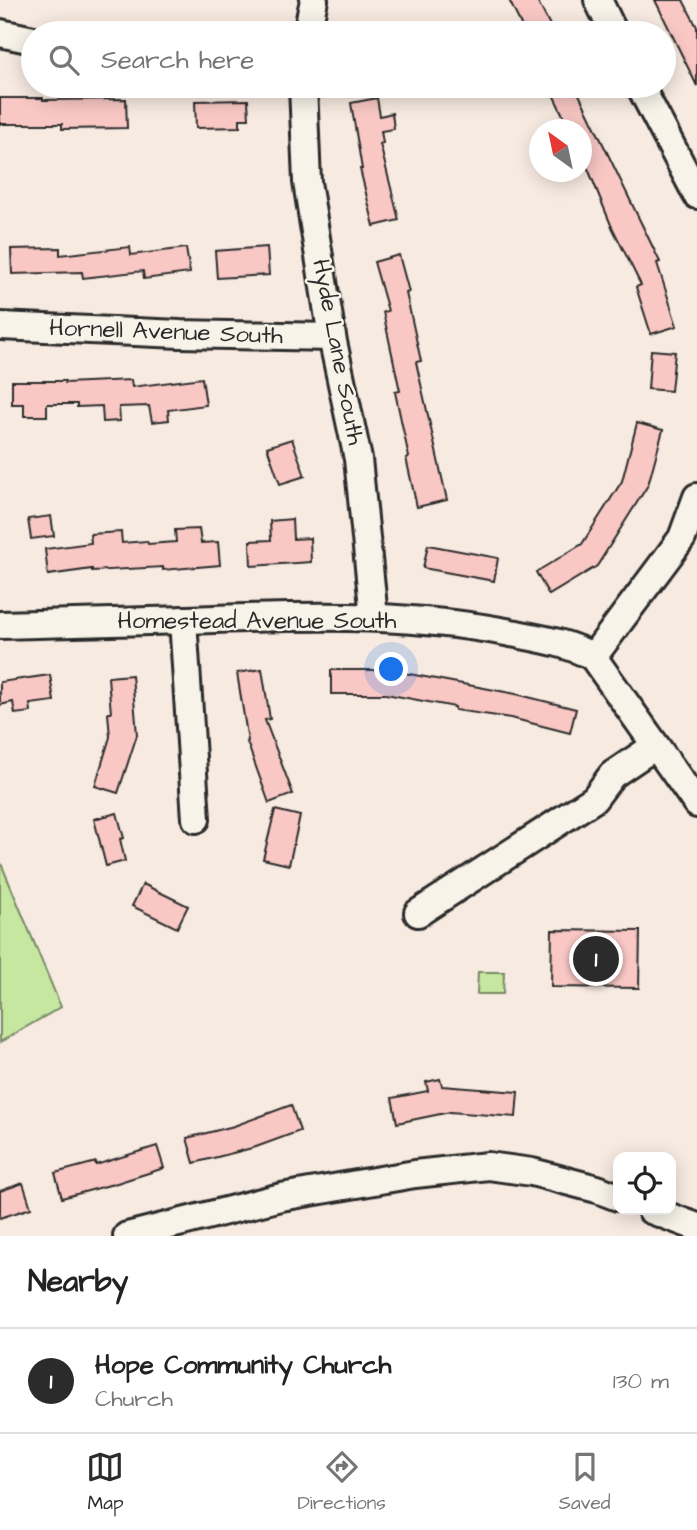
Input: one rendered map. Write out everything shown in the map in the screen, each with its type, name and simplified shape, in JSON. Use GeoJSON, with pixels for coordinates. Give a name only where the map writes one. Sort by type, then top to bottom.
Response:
{"type":"FeatureCollection","features":[{"type":"Feature","properties":{"kind":"street"},"geometry":{"type":"LineString","coordinates":[[310,21],[314,0]]}},
{"type":"Feature","properties":{"kind":"street"},"geometry":{"type":"LineString","coordinates":[[597,0],[608,21]]}},
{"type":"Feature","properties":{"kind":"street"},"geometry":{"type":"LineString","coordinates":[[0,33],[21,37]]}},
{"type":"Feature","properties":{"kind":"street","name":"Hyde Lane South"},"geometry":{"type":"LineString","coordinates":[[304,98],[307,182],[332,337],[358,459],[374,617]]}},
{"type":"Feature","properties":{"kind":"street"},"geometry":{"type":"LineString","coordinates":[[646,98],[697,195]]}},
{"type":"Feature","properties":{"kind":"street","name":"Hornell Avenue South"},"geometry":{"type":"LineString","coordinates":[[0,326],[332,337]]}},
{"type":"Feature","properties":{"kind":"street"},"geometry":{"type":"LineString","coordinates":[[697,497],[682,538],[593,657],[697,804]]}},
{"type":"Feature","properties":{"kind":"street","name":"Homestead Avenue South"},"geometry":{"type":"LineString","coordinates":[[0,625],[281,616],[374,617],[473,625],[537,638],[580,650],[593,657]]}},
{"type":"Feature","properties":{"kind":"street"},"geometry":{"type":"LineString","coordinates":[[183,620],[196,819]]}},
{"type":"Feature","properties":{"kind":"street"},"geometry":{"type":"LineString","coordinates":[[418,913],[594,799],[612,775],[655,746]]}},
{"type":"Feature","properties":{"kind":"street"},"geometry":{"type":"LineString","coordinates":[[127,1236],[281,1197],[415,1174],[488,1166],[532,1172],[613,1196]]}},
{"type":"Feature","properties":{"kind":"street"},"geometry":{"type":"LineString","coordinates":[[665,1215],[697,1227]]}},
{"type":"Feature","properties":{"kind":"green space"},"geometry":{"type":"Polygon","coordinates":[[[0,861],[61,1007],[0,1042],[0,861]]]}},
{"type":"Feature","properties":{"kind":"green space"},"geometry":{"type":"Polygon","coordinates":[[[478,972],[504,972],[503,994],[477,994],[478,972]]]}},
{"type":"Feature","properties":{"kind":"building"},"geometry":{"type":"Polygon","coordinates":[[[509,0],[537,0],[548,21],[519,21],[509,0]]]}},
{"type":"Feature","properties":{"kind":"building"},"geometry":{"type":"Polygon","coordinates":[[[655,0],[683,0],[697,27],[697,86],[676,43],[676,21],[665,21],[655,0]]]}},
{"type":"Feature","properties":{"kind":"building"},"geometry":{"type":"Polygon","coordinates":[[[0,98],[126,99],[127,128],[62,129],[62,124],[0,124],[0,98]]]}},
{"type":"Feature","properties":{"kind":"building"},"geometry":{"type":"Polygon","coordinates":[[[377,98],[380,116],[392,113],[394,129],[381,131],[383,143],[380,144],[399,220],[374,226],[360,169],[351,103],[377,98]]]}},
{"type":"Feature","properties":{"kind":"building"},"geometry":{"type":"Polygon","coordinates":[[[555,98],[581,98],[591,119],[565,119],[555,98]]]}},
{"type":"Feature","properties":{"kind":"building"},"geometry":{"type":"Polygon","coordinates":[[[248,100],[249,119],[240,119],[240,127],[196,128],[195,101],[248,100]]]}},
{"type":"Feature","properties":{"kind":"building"},"geometry":{"type":"Polygon","coordinates":[[[592,121],[660,262],[657,263],[677,326],[651,334],[636,287],[641,285],[611,225],[592,178],[592,121]]]}},
{"type":"Feature","properties":{"kind":"building"},"geometry":{"type":"Polygon","coordinates":[[[130,247],[131,255],[186,248],[190,273],[144,279],[143,271],[83,278],[82,272],[12,274],[11,249],[60,248],[60,255],[130,247]]]}},
{"type":"Feature","properties":{"kind":"building"},"geometry":{"type":"Polygon","coordinates":[[[267,247],[269,275],[217,278],[215,251],[267,247]]]}},
{"type":"Feature","properties":{"kind":"building"},"geometry":{"type":"Polygon","coordinates":[[[399,255],[409,292],[406,293],[421,361],[416,362],[447,500],[417,507],[395,392],[400,391],[383,312],[388,311],[374,262],[399,255]]]}},
{"type":"Feature","properties":{"kind":"building"},"geometry":{"type":"Polygon","coordinates":[[[651,350],[675,352],[671,391],[648,389],[651,350]]]}},
{"type":"Feature","properties":{"kind":"building"},"geometry":{"type":"Polygon","coordinates":[[[202,378],[206,405],[168,410],[169,420],[152,422],[149,406],[119,407],[120,421],[103,422],[102,406],[47,404],[47,416],[24,416],[24,404],[12,404],[12,381],[65,383],[131,380],[132,387],[202,378]]]}},
{"type":"Feature","properties":{"kind":"building"},"geometry":{"type":"Polygon","coordinates":[[[637,423],[663,430],[648,485],[597,566],[549,595],[536,572],[582,544],[622,481],[637,423]]]}},
{"type":"Feature","properties":{"kind":"building"},"geometry":{"type":"Polygon","coordinates":[[[292,439],[305,476],[280,484],[267,447],[292,439]]]}},
{"type":"Feature","properties":{"kind":"building"},"geometry":{"type":"Polygon","coordinates":[[[51,516],[54,536],[31,539],[28,519],[51,516]]]}},
{"type":"Feature","properties":{"kind":"building"},"geometry":{"type":"Polygon","coordinates":[[[292,519],[293,539],[310,538],[311,562],[251,566],[250,541],[271,540],[270,521],[292,519]]]}},
{"type":"Feature","properties":{"kind":"building"},"geometry":{"type":"Polygon","coordinates":[[[199,529],[201,543],[218,542],[220,565],[163,570],[163,567],[92,569],[48,575],[45,549],[91,543],[90,534],[121,532],[122,543],[147,541],[148,544],[176,542],[175,530],[199,529]]]}},
{"type":"Feature","properties":{"kind":"building"},"geometry":{"type":"Polygon","coordinates":[[[428,545],[498,558],[494,581],[423,568],[428,545]]]}},
{"type":"Feature","properties":{"kind":"building"},"geometry":{"type":"Polygon","coordinates":[[[262,669],[270,719],[265,720],[293,794],[269,803],[247,742],[237,673],[262,669]]]}},
{"type":"Feature","properties":{"kind":"building"},"geometry":{"type":"Polygon","coordinates":[[[331,670],[388,670],[516,694],[576,709],[570,733],[511,718],[455,710],[455,707],[386,694],[331,694],[331,670]]]}},
{"type":"Feature","properties":{"kind":"building"},"geometry":{"type":"Polygon","coordinates":[[[50,675],[54,701],[30,704],[31,712],[15,714],[13,702],[0,705],[0,682],[50,675]]]}},
{"type":"Feature","properties":{"kind":"building"},"geometry":{"type":"Polygon","coordinates":[[[132,675],[137,735],[118,793],[95,786],[110,737],[108,677],[132,675]]]}},
{"type":"Feature","properties":{"kind":"building"},"geometry":{"type":"Polygon","coordinates":[[[275,810],[300,816],[289,865],[263,859],[275,810]]]}},
{"type":"Feature","properties":{"kind":"building"},"geometry":{"type":"Polygon","coordinates":[[[117,813],[124,838],[120,839],[125,861],[106,866],[94,819],[117,813]]]}},
{"type":"Feature","properties":{"kind":"building"},"geometry":{"type":"Polygon","coordinates":[[[143,884],[188,906],[177,928],[132,906],[143,884]]]}},
{"type":"Feature","properties":{"kind":"building"},"geometry":{"type":"Polygon","coordinates":[[[552,930],[640,931],[639,988],[551,987],[552,930]]]}},
{"type":"Feature","properties":{"kind":"building"},"geometry":{"type":"Polygon","coordinates":[[[440,1079],[442,1086],[518,1092],[516,1117],[450,1112],[397,1123],[392,1098],[428,1091],[426,1082],[440,1079]]]}},
{"type":"Feature","properties":{"kind":"building"},"geometry":{"type":"Polygon","coordinates":[[[291,1105],[300,1131],[256,1147],[194,1163],[187,1138],[234,1126],[291,1105]]]}},
{"type":"Feature","properties":{"kind":"building"},"geometry":{"type":"Polygon","coordinates":[[[157,1146],[164,1168],[62,1198],[55,1173],[96,1162],[96,1165],[157,1146]]]}},
{"type":"Feature","properties":{"kind":"building"},"geometry":{"type":"Polygon","coordinates":[[[23,1183],[31,1208],[0,1218],[0,1191],[23,1183]]]}},
{"type":"Feature","properties":{"kind":"place","name":"Hope Community Church"},"geometry":{"type":"Point","coordinates":[596,959]}}]}
